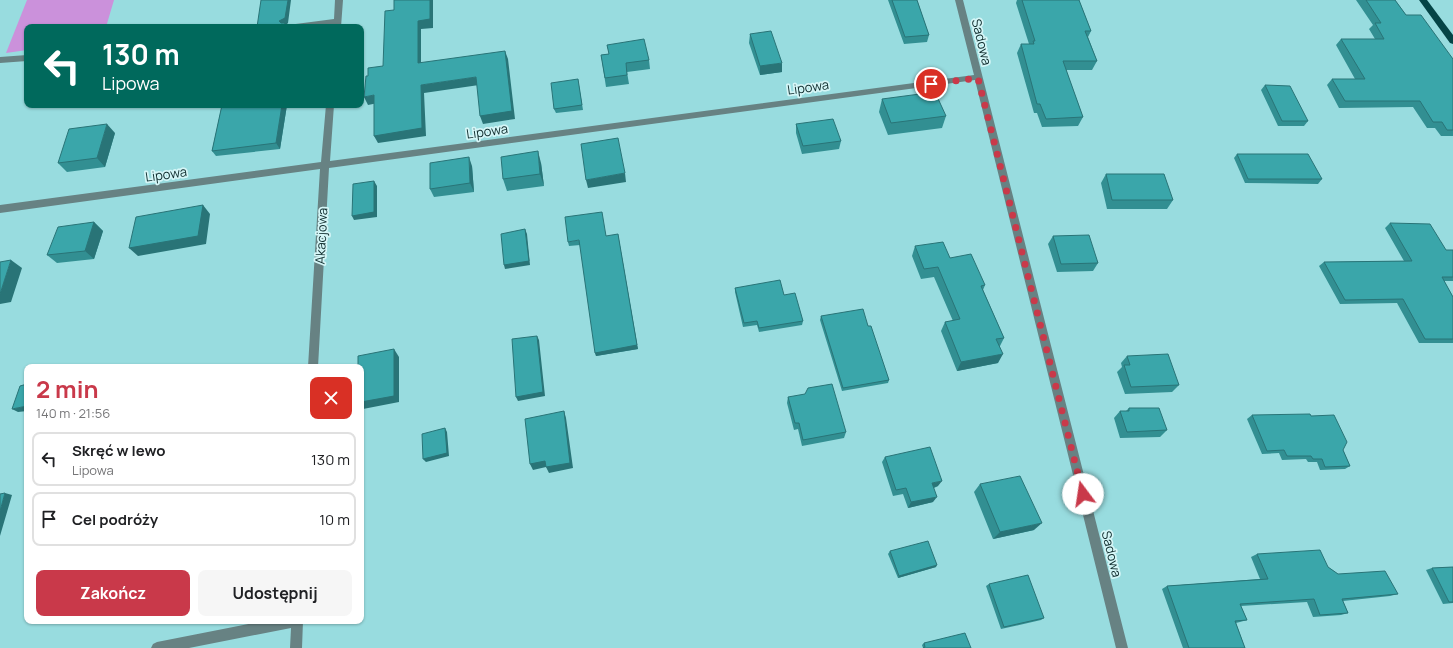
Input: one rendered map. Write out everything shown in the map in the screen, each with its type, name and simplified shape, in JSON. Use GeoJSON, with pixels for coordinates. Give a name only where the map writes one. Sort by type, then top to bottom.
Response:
{"type":"FeatureCollection","features":[{"type":"Feature","properties":{"kind":"main road"},"geometry":{"type":"LineString","coordinates":[[1423,0],[1453,41]]}},
{"type":"Feature","properties":{"kind":"street"},"geometry":{"type":"LineString","coordinates":[[338,24],[339,0]]}},
{"type":"Feature","properties":{"kind":"street","name":"Sadowa"},"geometry":{"type":"LineString","coordinates":[[959,0],[1122,648]]}},
{"type":"Feature","properties":{"kind":"street"},"geometry":{"type":"LineString","coordinates":[[0,60],[24,58]]}},
{"type":"Feature","properties":{"kind":"street","name":"Lipowa"},"geometry":{"type":"LineString","coordinates":[[0,209],[978,78]]}},
{"type":"Feature","properties":{"kind":"street","name":"Akacjowa"},"geometry":{"type":"LineString","coordinates":[[313,364],[330,108]]}},
{"type":"Feature","properties":{"kind":"street"},"geometry":{"type":"LineString","coordinates":[[157,648],[279,624]]}},
{"type":"Feature","properties":{"kind":"street"},"geometry":{"type":"LineString","coordinates":[[296,648],[298,624]]}},
{"type":"Feature","properties":{"kind":"shaded area"},"geometry":{"type":"Polygon","coordinates":[[[27,0],[114,0],[107,24],[24,24],[24,50],[6,53],[27,0]]]}},
{"type":"Feature","properties":{"kind":"building"},"geometry":{"type":"Polygon","coordinates":[[[261,0],[288,0],[285,18],[279,21],[285,24],[257,24],[261,0]]]}},
{"type":"Feature","properties":{"kind":"building"},"geometry":{"type":"Polygon","coordinates":[[[394,0],[430,0],[430,19],[418,21],[418,63],[505,51],[512,111],[480,116],[476,77],[421,85],[422,128],[374,136],[374,95],[364,97],[366,76],[368,76],[368,68],[383,66],[385,11],[394,10],[394,0]]]}},
{"type":"Feature","properties":{"kind":"building"},"geometry":{"type":"Polygon","coordinates":[[[892,0],[917,0],[929,35],[905,37],[892,0]]]}},
{"type":"Feature","properties":{"kind":"building"},"geometry":{"type":"Polygon","coordinates":[[[1022,0],[1079,0],[1091,31],[1085,31],[1097,61],[1063,61],[1083,117],[1046,119],[1040,104],[1037,104],[1021,44],[1034,44],[1033,41],[1035,41],[1022,0]]]}},
{"type":"Feature","properties":{"kind":"building"},"geometry":{"type":"Polygon","coordinates":[[[1366,0],[1395,0],[1406,15],[1421,15],[1453,59],[1453,130],[1447,130],[1442,122],[1433,122],[1420,101],[1345,101],[1332,79],[1365,79],[1341,39],[1384,39],[1375,23],[1381,23],[1366,0]]]}},
{"type":"Feature","properties":{"kind":"building"},"geometry":{"type":"Polygon","coordinates":[[[771,31],[782,63],[760,66],[750,34],[771,31]]]}},
{"type":"Feature","properties":{"kind":"building"},"geometry":{"type":"Polygon","coordinates":[[[644,39],[649,60],[626,63],[627,75],[605,78],[601,55],[609,54],[607,45],[644,39]]]}},
{"type":"Feature","properties":{"kind":"building"},"geometry":{"type":"Polygon","coordinates":[[[578,79],[582,105],[554,109],[551,83],[578,79]]]}},
{"type":"Feature","properties":{"kind":"building"},"geometry":{"type":"Polygon","coordinates":[[[1265,85],[1290,86],[1308,121],[1282,121],[1265,85]]]}},
{"type":"Feature","properties":{"kind":"building"},"geometry":{"type":"Polygon","coordinates":[[[935,92],[946,116],[891,123],[882,99],[935,92]]]}},
{"type":"Feature","properties":{"kind":"building"},"geometry":{"type":"Polygon","coordinates":[[[221,108],[282,108],[276,143],[212,151],[221,108]]]}},
{"type":"Feature","properties":{"kind":"building"},"geometry":{"type":"Polygon","coordinates":[[[833,119],[841,141],[803,146],[796,124],[833,119]]]}},
{"type":"Feature","properties":{"kind":"building"},"geometry":{"type":"Polygon","coordinates":[[[107,124],[97,158],[58,163],[69,129],[107,124]]]}},
{"type":"Feature","properties":{"kind":"building"},"geometry":{"type":"Polygon","coordinates":[[[618,138],[625,173],[586,180],[581,144],[618,138]]]}},
{"type":"Feature","properties":{"kind":"building"},"geometry":{"type":"Polygon","coordinates":[[[538,151],[540,174],[503,179],[501,157],[538,151]]]}},
{"type":"Feature","properties":{"kind":"building"},"geometry":{"type":"Polygon","coordinates":[[[1237,154],[1308,154],[1322,179],[1248,179],[1237,154]]]}},
{"type":"Feature","properties":{"kind":"building"},"geometry":{"type":"Polygon","coordinates":[[[469,157],[470,183],[430,189],[430,163],[469,157]]]}},
{"type":"Feature","properties":{"kind":"building"},"geometry":{"type":"Polygon","coordinates":[[[1106,174],[1164,174],[1173,200],[1112,200],[1106,174]]]}},
{"type":"Feature","properties":{"kind":"building"},"geometry":{"type":"Polygon","coordinates":[[[374,181],[374,212],[352,216],[353,184],[374,181]]]}},
{"type":"Feature","properties":{"kind":"building"},"geometry":{"type":"Polygon","coordinates":[[[203,205],[198,236],[129,248],[136,217],[203,205]]]}},
{"type":"Feature","properties":{"kind":"building"},"geometry":{"type":"Polygon","coordinates":[[[602,212],[606,236],[618,234],[637,345],[595,353],[579,240],[568,242],[565,217],[602,212]]]}},
{"type":"Feature","properties":{"kind":"building"},"geometry":{"type":"Polygon","coordinates":[[[94,222],[85,251],[47,255],[58,227],[94,222]]]}},
{"type":"Feature","properties":{"kind":"building"},"geometry":{"type":"Polygon","coordinates":[[[1390,223],[1430,224],[1446,250],[1453,250],[1453,277],[1442,277],[1453,297],[1453,339],[1425,339],[1403,299],[1345,300],[1324,262],[1412,261],[1390,223]]]}},
{"type":"Feature","properties":{"kind":"building"},"geometry":{"type":"Polygon","coordinates":[[[525,229],[529,261],[504,265],[501,234],[525,229]]]}},
{"type":"Feature","properties":{"kind":"building"},"geometry":{"type":"Polygon","coordinates":[[[1089,235],[1098,263],[1061,264],[1053,236],[1089,235]]]}},
{"type":"Feature","properties":{"kind":"building"},"geometry":{"type":"Polygon","coordinates":[[[943,242],[950,258],[971,254],[985,285],[981,286],[1004,338],[996,339],[1003,354],[961,362],[945,322],[960,319],[938,267],[924,269],[915,246],[943,242]]]}},
{"type":"Feature","properties":{"kind":"building"},"geometry":{"type":"Polygon","coordinates":[[[11,260],[0,294],[0,262],[11,260]]]}},
{"type":"Feature","properties":{"kind":"building"},"geometry":{"type":"Polygon","coordinates":[[[780,280],[784,295],[795,293],[803,321],[759,328],[757,321],[744,323],[735,288],[780,280]]]}},
{"type":"Feature","properties":{"kind":"building"},"geometry":{"type":"Polygon","coordinates":[[[863,309],[868,326],[871,326],[889,380],[843,388],[821,316],[863,309]]]}},
{"type":"Feature","properties":{"kind":"building"},"geometry":{"type":"Polygon","coordinates":[[[537,336],[543,392],[516,397],[512,339],[537,336]]]}},
{"type":"Feature","properties":{"kind":"building"},"geometry":{"type":"Polygon","coordinates":[[[394,349],[394,396],[364,401],[364,364],[358,364],[358,356],[394,349]]]}},
{"type":"Feature","properties":{"kind":"building"},"geometry":{"type":"Polygon","coordinates":[[[1168,354],[1179,385],[1131,387],[1124,365],[1130,365],[1127,356],[1168,354]]]}},
{"type":"Feature","properties":{"kind":"building"},"geometry":{"type":"Polygon","coordinates":[[[832,384],[846,432],[803,440],[799,423],[795,423],[788,397],[805,394],[808,388],[832,384]]]}},
{"type":"Feature","properties":{"kind":"building"},"geometry":{"type":"Polygon","coordinates":[[[24,385],[24,407],[12,409],[20,386],[24,385]]]}},
{"type":"Feature","properties":{"kind":"building"},"geometry":{"type":"Polygon","coordinates":[[[1129,408],[1159,408],[1167,430],[1127,432],[1120,411],[1129,411],[1129,408]]]}},
{"type":"Feature","properties":{"kind":"building"},"geometry":{"type":"Polygon","coordinates":[[[564,411],[570,463],[546,467],[545,461],[530,464],[525,419],[564,411]]]}},
{"type":"Feature","properties":{"kind":"building"},"geometry":{"type":"Polygon","coordinates":[[[1310,414],[1311,416],[1334,415],[1347,442],[1343,450],[1350,466],[1325,467],[1322,459],[1313,459],[1311,456],[1287,456],[1284,450],[1267,451],[1252,415],[1310,414]]]}},
{"type":"Feature","properties":{"kind":"building"},"geometry":{"type":"Polygon","coordinates":[[[445,428],[447,453],[423,459],[422,434],[445,428]]]}},
{"type":"Feature","properties":{"kind":"building"},"geometry":{"type":"Polygon","coordinates":[[[930,447],[942,481],[932,483],[937,497],[911,502],[906,488],[896,490],[885,457],[930,447]]]}},
{"type":"Feature","properties":{"kind":"building"},"geometry":{"type":"Polygon","coordinates":[[[1020,476],[1042,523],[1000,532],[980,484],[1020,476]]]}},
{"type":"Feature","properties":{"kind":"building"},"geometry":{"type":"Polygon","coordinates":[[[5,493],[0,511],[0,494],[5,493]]]}},
{"type":"Feature","properties":{"kind":"building"},"geometry":{"type":"Polygon","coordinates":[[[928,541],[937,565],[899,576],[890,551],[928,541]]]}},
{"type":"Feature","properties":{"kind":"building"},"geometry":{"type":"Polygon","coordinates":[[[1320,550],[1328,567],[1338,574],[1385,571],[1398,594],[1342,599],[1348,613],[1320,615],[1314,599],[1240,604],[1247,620],[1235,621],[1245,648],[1189,648],[1167,586],[1268,579],[1257,554],[1320,550]]]}},
{"type":"Feature","properties":{"kind":"building"},"geometry":{"type":"Polygon","coordinates":[[[1453,567],[1453,602],[1449,602],[1432,568],[1453,567]]]}},
{"type":"Feature","properties":{"kind":"building"},"geometry":{"type":"Polygon","coordinates":[[[1028,575],[1044,618],[1004,627],[989,584],[1028,575]]]}},
{"type":"Feature","properties":{"kind":"building"},"geometry":{"type":"Polygon","coordinates":[[[965,633],[971,648],[923,648],[925,647],[924,643],[965,633]]]}},
{"type":"Feature","properties":{"kind":"route"},"geometry":{"type":"LineString","coordinates":[[931,84],[978,78],[1083,494]]}}]}
